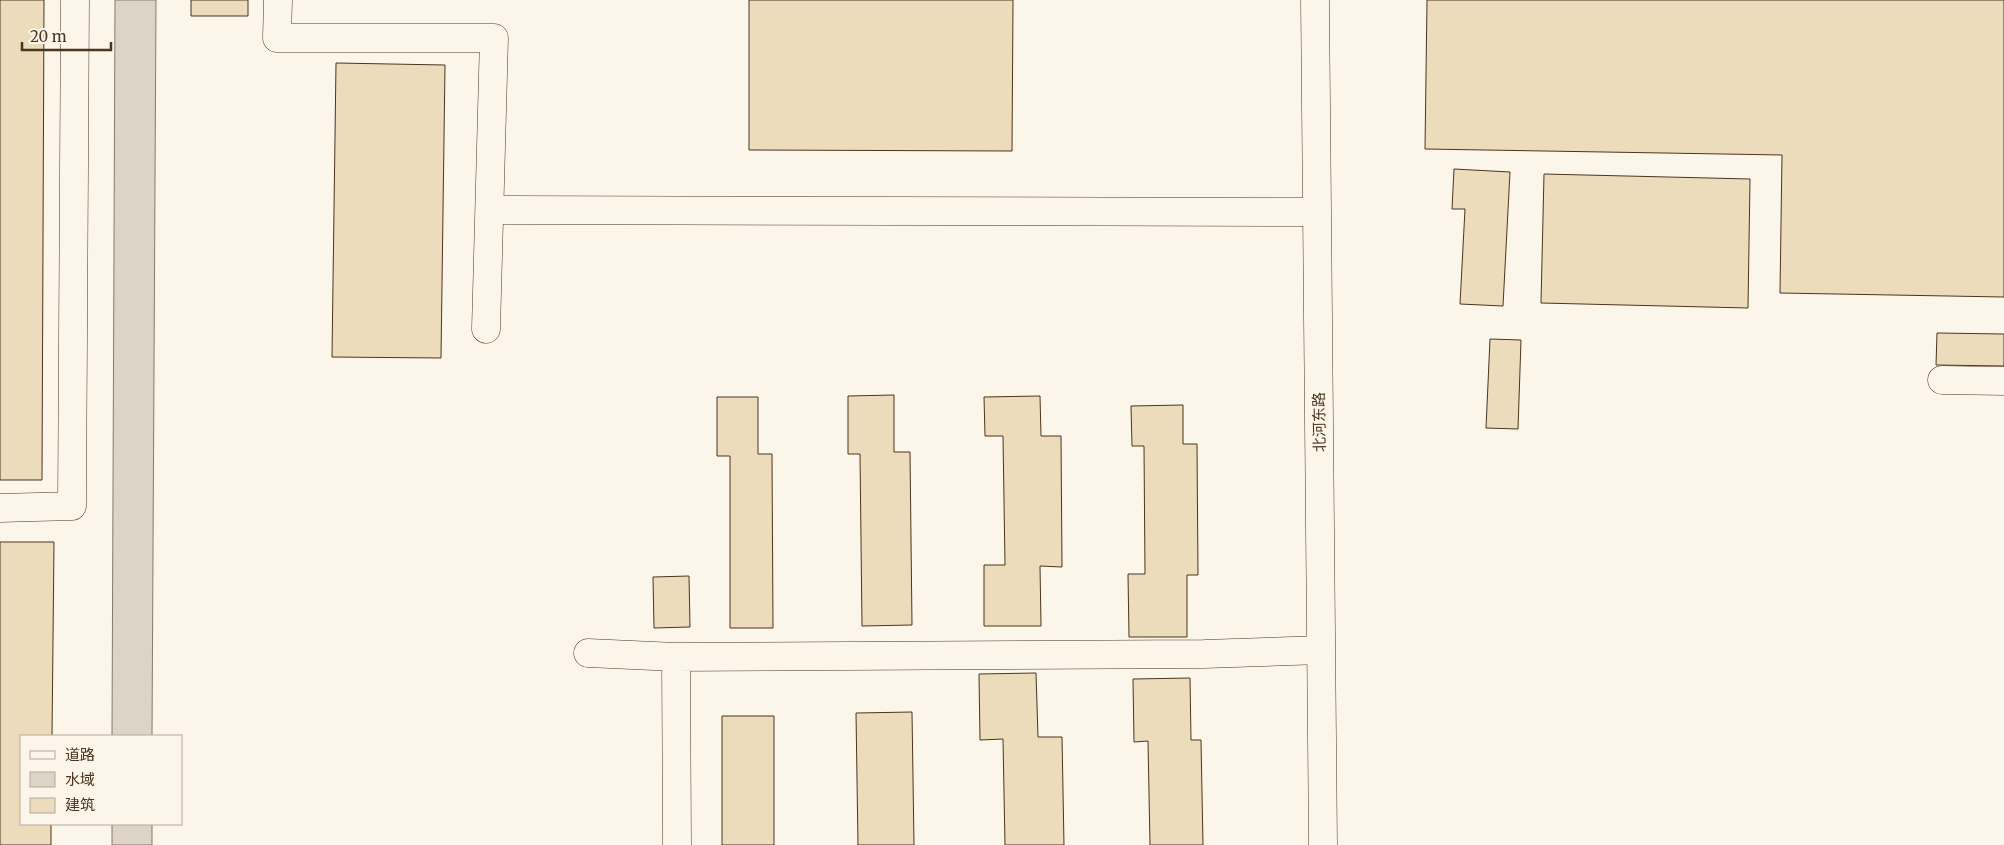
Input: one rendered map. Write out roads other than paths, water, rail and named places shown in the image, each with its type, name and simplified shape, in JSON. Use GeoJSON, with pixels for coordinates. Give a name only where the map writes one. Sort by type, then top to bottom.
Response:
{"type":"FeatureCollection","features":[{"type":"Feature","properties":{"kind":"street"},"geometry":{"type":"LineString","coordinates":[[0,508],[72,506],[74,0]]}},
{"type":"Feature","properties":{"kind":"street"},"geometry":{"type":"LineString","coordinates":[[278,0],[277,38],[494,38],[486,329]]}},
{"type":"Feature","properties":{"kind":"street","name":"北河东路"},"geometry":{"type":"LineString","coordinates":[[1315,0],[1323,845]]}},
{"type":"Feature","properties":{"kind":"street"},"geometry":{"type":"LineString","coordinates":[[490,210],[1317,212]]}},
{"type":"Feature","properties":{"kind":"street"},"geometry":{"type":"LineString","coordinates":[[1942,380],[2004,381]]}},
{"type":"Feature","properties":{"kind":"street"},"geometry":{"type":"LineString","coordinates":[[588,653],[676,657],[1194,654],[1321,650]]}},
{"type":"Feature","properties":{"kind":"street"},"geometry":{"type":"LineString","coordinates":[[676,657],[677,845]]}},
{"type":"Feature","properties":{"kind":"water"},"geometry":{"type":"Polygon","coordinates":[[[115,0],[156,0],[152,735],[112,735],[115,0]]]}},
{"type":"Feature","properties":{"kind":"water"},"geometry":{"type":"Polygon","coordinates":[[[112,825],[152,825],[152,845],[112,845],[112,825]]]}}]}
